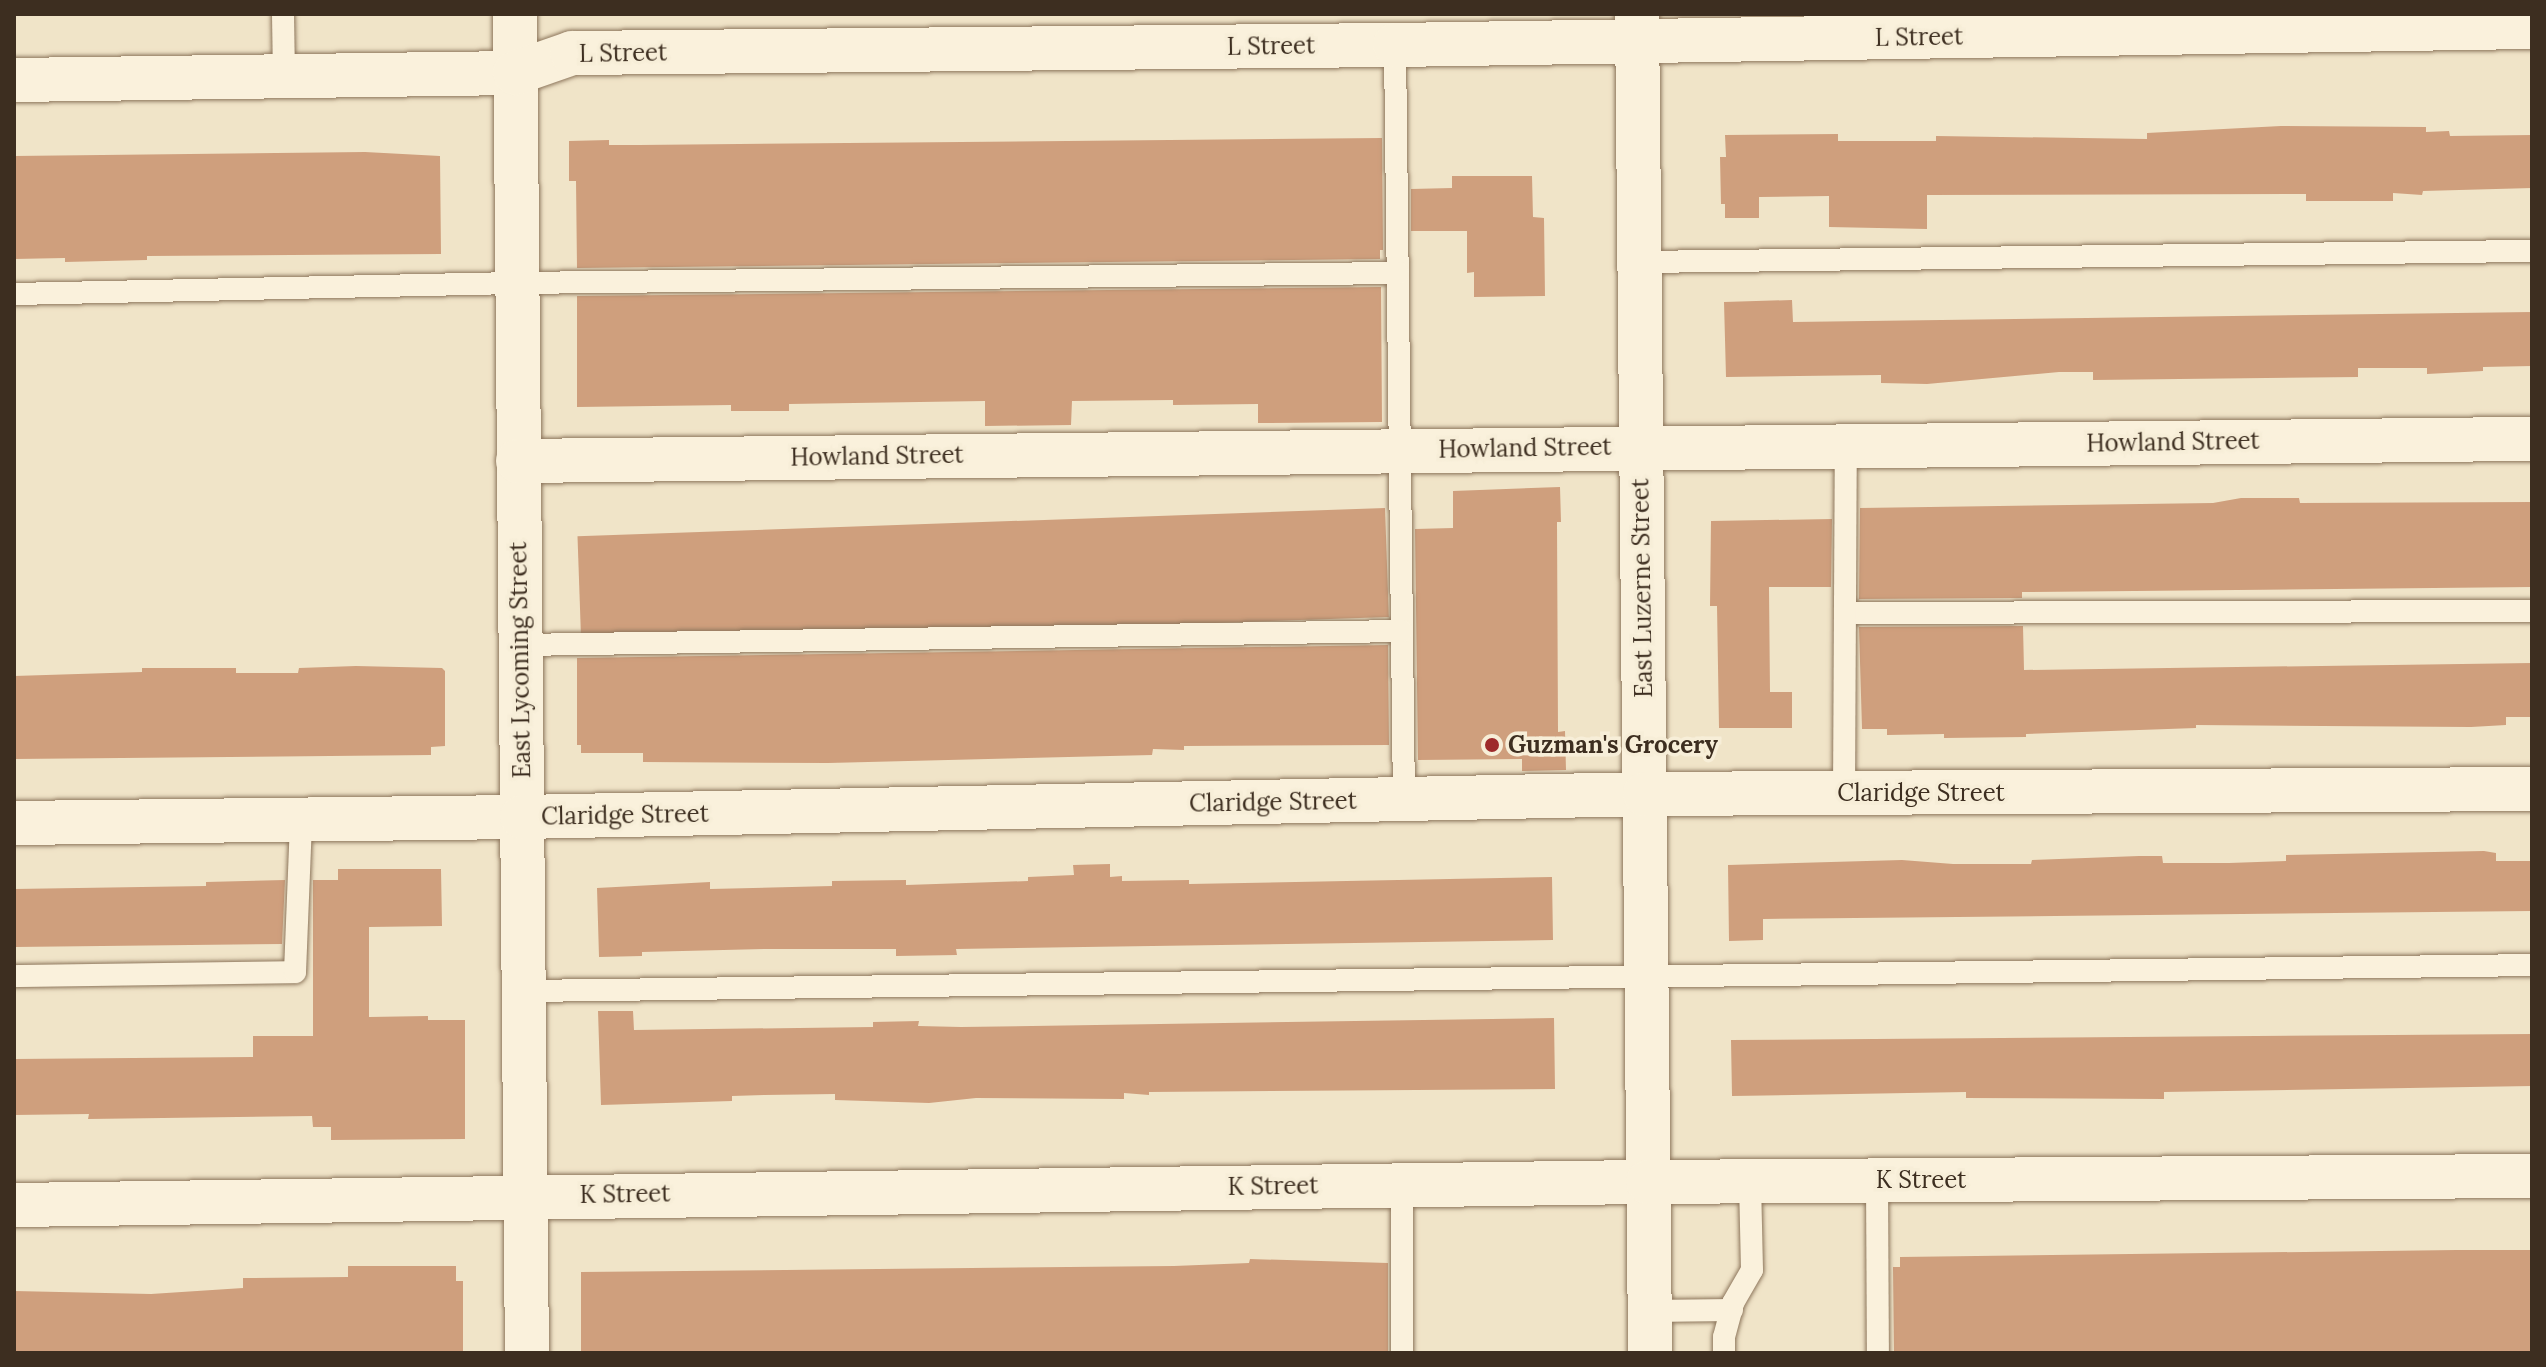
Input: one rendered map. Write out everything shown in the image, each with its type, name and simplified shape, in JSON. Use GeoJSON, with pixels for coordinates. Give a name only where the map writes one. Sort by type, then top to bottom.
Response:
{"type":"FeatureCollection","features":[{"type":"Feature","properties":{"kind":"street","name":"East Lycoming Street"},"geometry":{"type":"LineString","coordinates":[[515,14],[527,1353]]}},
{"type":"Feature","properties":{"kind":"street","name":"L Street"},"geometry":{"type":"LineString","coordinates":[[14,80],[515,73],[572,53],[1395,45],[1637,28],[2532,27]]}},
{"type":"Feature","properties":{"kind":"street","name":"East Luzerne Street"},"geometry":{"type":"LineString","coordinates":[[1637,28],[1650,1332]]}},
{"type":"Feature","properties":{"kind":"street","name":"Howland Street"},"geometry":{"type":"LineString","coordinates":[[518,461],[2532,439]]}},
{"type":"Feature","properties":{"kind":"street","name":"Claridge Street"},"geometry":{"type":"LineString","coordinates":[[14,823],[522,817],[1645,794],[2532,789]]}},
{"type":"Feature","properties":{"kind":"street","name":"K Street"},"geometry":{"type":"LineString","coordinates":[[14,1205],[526,1195],[1648,1182],[2532,1176]]}},
{"type":"Feature","properties":{"kind":"lane"},"geometry":{"type":"LineString","coordinates":[[283,14],[284,77]]}},
{"type":"Feature","properties":{"kind":"lane"},"geometry":{"type":"LineString","coordinates":[[1395,45],[1404,799]]}},
{"type":"Feature","properties":{"kind":"lane"},"geometry":{"type":"LineString","coordinates":[[1639,262],[2532,251]]}},
{"type":"Feature","properties":{"kind":"lane"},"geometry":{"type":"LineString","coordinates":[[14,294],[516,283],[1398,273]]}},
{"type":"Feature","properties":{"kind":"lane"},"geometry":{"type":"LineString","coordinates":[[1844,793],[1846,445]]}},
{"type":"Feature","properties":{"kind":"lane"},"geometry":{"type":"LineString","coordinates":[[1846,613],[2532,611]]}},
{"type":"Feature","properties":{"kind":"lane"},"geometry":{"type":"LineString","coordinates":[[520,645],[1402,631]]}},
{"type":"Feature","properties":{"kind":"lane"},"geometry":{"type":"LineString","coordinates":[[14,976],[295,972],[301,820]]}},
{"type":"Feature","properties":{"kind":"lane"},"geometry":{"type":"LineString","coordinates":[[524,991],[2532,965]]}},
{"type":"Feature","properties":{"kind":"lane"},"geometry":{"type":"LineString","coordinates":[[1877,1180],[1878,1353]]}},
{"type":"Feature","properties":{"kind":"lane"},"geometry":{"type":"LineString","coordinates":[[1724,1353],[1732,1310],[1752,1270],[1750,1181]]}},
{"type":"Feature","properties":{"kind":"lane"},"geometry":{"type":"LineString","coordinates":[[1402,1185],[1402,1353]]}},
{"type":"Feature","properties":{"kind":"lane"},"geometry":{"type":"LineString","coordinates":[[1650,1332],[1732,1310]]}},
{"type":"Feature","properties":{"kind":"building"},"geometry":{"type":"Polygon","coordinates":[[[2281,126],[2426,127],[2426,132],[2449,131],[2450,136],[2532,135],[2532,188],[2423,191],[2422,195],[2393,193],[2393,201],[2306,201],[2306,194],[1927,195],[1927,229],[1829,227],[1829,196],[1759,197],[1759,218],[1725,218],[1725,204],[1721,204],[1720,157],[1726,157],[1725,135],[1838,134],[1838,141],[1936,141],[1936,136],[2147,139],[2147,133],[2281,126]]]}},
{"type":"Feature","properties":{"kind":"building"},"geometry":{"type":"Polygon","coordinates":[[[1382,138],[1383,250],[1380,250],[1380,259],[577,268],[576,181],[569,181],[569,141],[609,140],[609,145],[639,145],[1382,138]]]}},
{"type":"Feature","properties":{"kind":"building"},"geometry":{"type":"Polygon","coordinates":[[[365,152],[440,156],[441,254],[147,256],[147,260],[65,262],[65,258],[14,259],[14,156],[365,152]]]}},
{"type":"Feature","properties":{"kind":"building"},"geometry":{"type":"Polygon","coordinates":[[[1452,176],[1532,176],[1533,217],[1544,218],[1545,296],[1474,297],[1474,272],[1467,273],[1467,231],[1411,231],[1411,189],[1452,188],[1452,176]]]}},
{"type":"Feature","properties":{"kind":"building"},"geometry":{"type":"Polygon","coordinates":[[[1381,287],[1382,422],[1258,423],[1258,404],[1173,405],[1173,400],[1072,401],[1071,425],[985,426],[985,401],[789,404],[789,411],[731,411],[731,405],[577,407],[577,296],[1381,287]]]}},
{"type":"Feature","properties":{"kind":"building"},"geometry":{"type":"Polygon","coordinates":[[[1792,300],[1793,322],[2532,312],[2532,366],[2483,367],[2483,371],[2427,374],[2427,368],[2358,368],[2358,377],[2093,380],[2093,372],[2059,372],[1927,384],[1881,383],[1881,375],[1726,377],[1724,302],[1792,300]]]}},
{"type":"Feature","properties":{"kind":"building"},"geometry":{"type":"Polygon","coordinates":[[[1560,487],[1561,522],[1557,522],[1558,732],[1565,731],[1566,770],[1522,771],[1522,759],[1418,760],[1415,529],[1453,528],[1453,491],[1560,487]]]}},
{"type":"Feature","properties":{"kind":"building"},"geometry":{"type":"Polygon","coordinates":[[[2241,498],[2299,498],[2300,503],[2532,502],[2532,587],[2022,592],[2022,598],[1859,599],[1860,508],[2213,503],[2241,498]]]}},
{"type":"Feature","properties":{"kind":"building"},"geometry":{"type":"Polygon","coordinates":[[[1385,508],[1389,617],[581,645],[577,536],[1385,508]]]}},
{"type":"Feature","properties":{"kind":"building"},"geometry":{"type":"Polygon","coordinates":[[[1832,519],[1831,587],[1769,587],[1770,692],[1792,692],[1792,728],[1719,728],[1717,606],[1710,606],[1711,521],[1832,519]]]}},
{"type":"Feature","properties":{"kind":"building"},"geometry":{"type":"Polygon","coordinates":[[[2023,626],[2024,670],[2532,663],[2532,717],[2506,717],[2506,725],[2471,727],[2196,725],[2196,728],[2026,734],[2026,737],[1944,738],[1944,734],[1887,735],[1887,729],[1862,729],[1859,627],[2023,626]]]}},
{"type":"Feature","properties":{"kind":"building"},"geometry":{"type":"Polygon","coordinates":[[[1388,645],[1389,745],[1184,746],[1184,750],[1153,749],[1152,755],[828,763],[643,762],[643,753],[581,753],[581,745],[577,745],[577,658],[1388,645]]]}},
{"type":"Feature","properties":{"kind":"building"},"geometry":{"type":"Polygon","coordinates":[[[142,668],[236,668],[236,673],[298,673],[299,668],[442,668],[445,671],[445,746],[431,747],[431,755],[14,759],[14,676],[142,672],[142,668]]]}},
{"type":"Feature","properties":{"kind":"building"},"geometry":{"type":"Polygon","coordinates":[[[2496,853],[2496,861],[2532,861],[2532,911],[1763,919],[1763,940],[1729,941],[1728,865],[1902,860],[1953,864],[2031,864],[2032,860],[2139,856],[2162,856],[2163,863],[2229,863],[2286,861],[2286,855],[2496,853]]]}},
{"type":"Feature","properties":{"kind":"building"},"geometry":{"type":"Polygon","coordinates":[[[1110,864],[1110,877],[1122,876],[1122,881],[1189,880],[1189,884],[1552,877],[1553,940],[956,949],[957,955],[896,956],[896,949],[764,949],[642,952],[642,956],[599,957],[597,888],[710,882],[710,889],[832,886],[832,881],[906,880],[906,885],[1028,881],[1028,877],[1074,875],[1073,865],[1110,864]]]}},
{"type":"Feature","properties":{"kind":"building"},"geometry":{"type":"Polygon","coordinates":[[[338,869],[441,869],[442,926],[369,927],[369,1017],[428,1016],[428,1020],[465,1020],[465,1139],[331,1140],[331,1127],[313,1127],[312,1116],[88,1119],[89,1114],[14,1115],[14,1059],[253,1057],[253,1036],[313,1036],[313,880],[338,880],[338,869]]]}},
{"type":"Feature","properties":{"kind":"building"},"geometry":{"type":"Polygon","coordinates":[[[285,880],[282,944],[14,947],[14,889],[206,886],[206,882],[285,880]]]}},
{"type":"Feature","properties":{"kind":"building"},"geometry":{"type":"Polygon","coordinates":[[[598,1011],[633,1011],[634,1030],[873,1027],[873,1022],[919,1021],[918,1026],[961,1027],[1554,1018],[1555,1089],[1149,1092],[1149,1095],[1124,1093],[1124,1099],[976,1098],[929,1103],[835,1100],[835,1094],[764,1095],[732,1096],[732,1101],[601,1105],[598,1011]]]}},
{"type":"Feature","properties":{"kind":"building"},"geometry":{"type":"Polygon","coordinates":[[[2532,1034],[2532,1086],[2164,1092],[2164,1099],[1966,1098],[1966,1092],[1732,1096],[1731,1040],[2532,1034]]]}},
{"type":"Feature","properties":{"kind":"building"},"geometry":{"type":"Polygon","coordinates":[[[2532,1250],[2532,1353],[1894,1353],[1893,1267],[1900,1267],[1900,1257],[2532,1250]]]}},
{"type":"Feature","properties":{"kind":"building"},"geometry":{"type":"Polygon","coordinates":[[[1250,1259],[1388,1263],[1388,1353],[581,1353],[581,1272],[1174,1266],[1249,1263],[1250,1259]]]}},
{"type":"Feature","properties":{"kind":"building"},"geometry":{"type":"Polygon","coordinates":[[[348,1266],[456,1266],[456,1281],[463,1281],[463,1353],[14,1353],[14,1291],[151,1294],[243,1288],[243,1278],[348,1277],[348,1266]]]}},
{"type":"Feature","properties":{"kind":"place","name":"Guzman's Grocery"},"geometry":{"type":"Point","coordinates":[1492,745]}}]}
